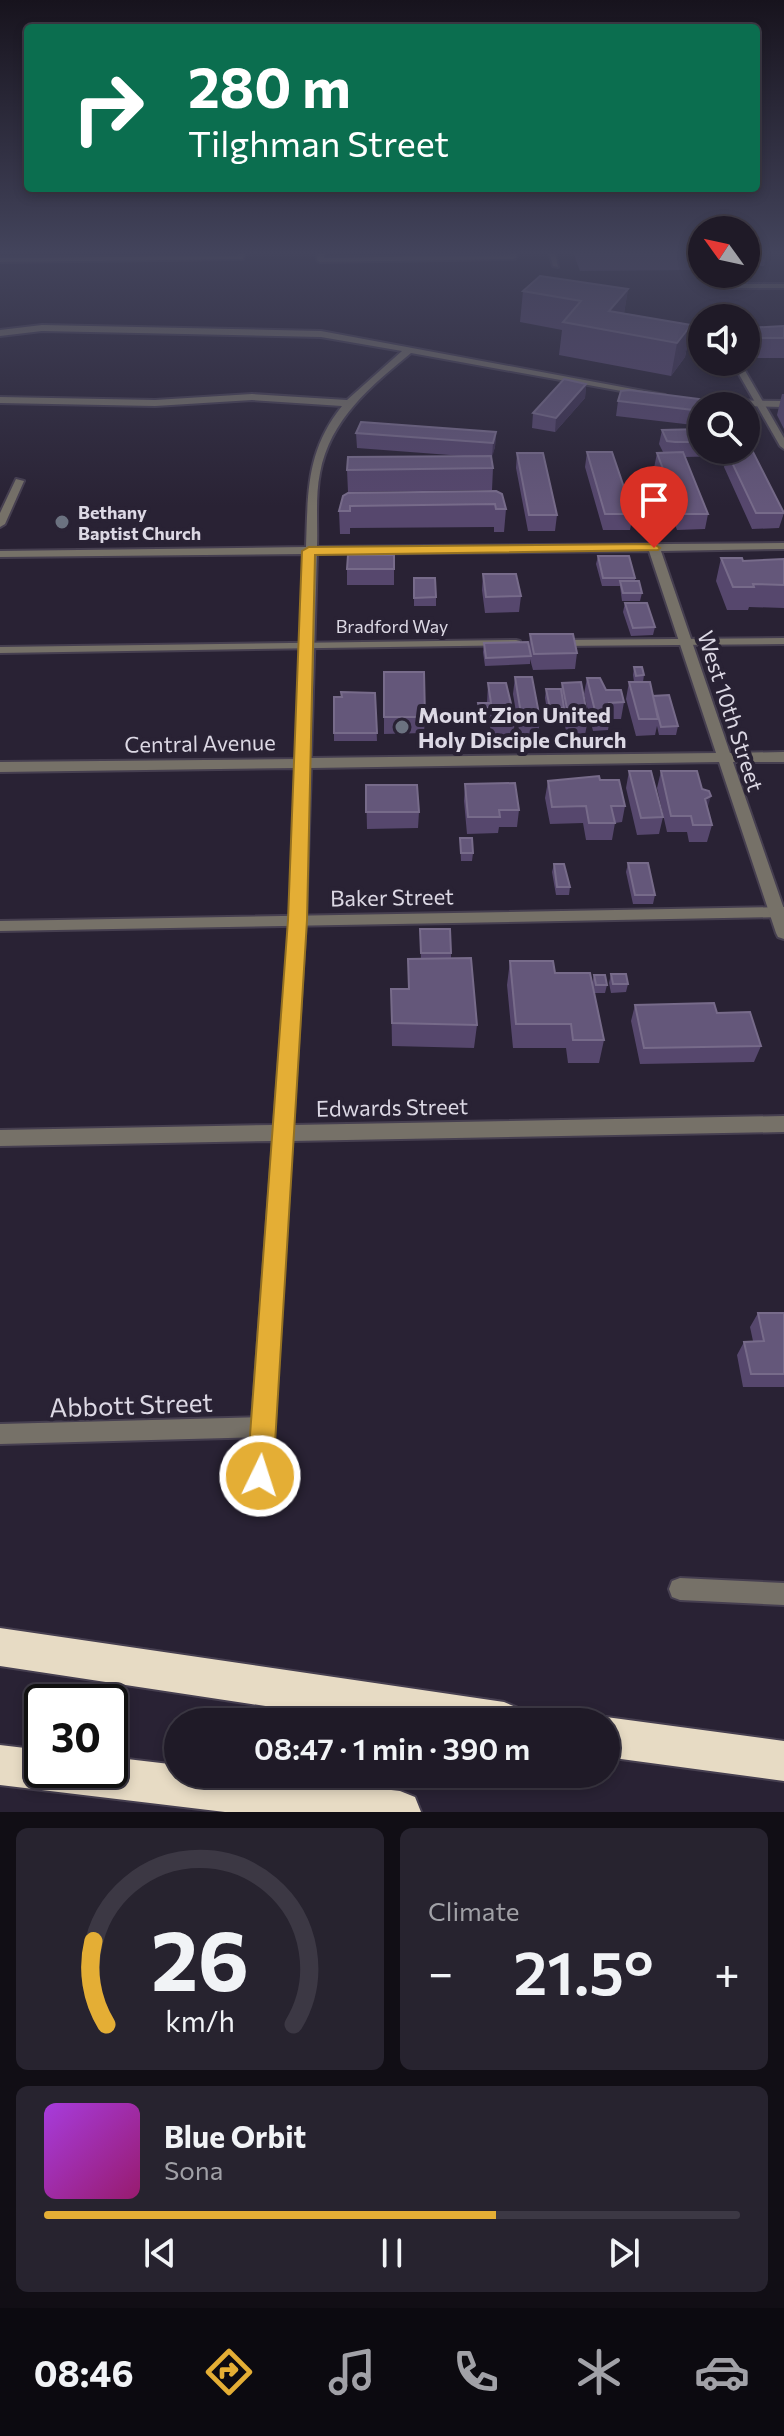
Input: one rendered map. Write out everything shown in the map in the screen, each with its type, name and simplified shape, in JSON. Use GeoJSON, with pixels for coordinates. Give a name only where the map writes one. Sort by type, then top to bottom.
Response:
{"type":"FeatureCollection","features":[{"type":"Feature","properties":{"kind":"highway"},"geometry":{"type":"LineString","coordinates":[[0,1647],[410,1708]]}},
{"type":"Feature","properties":{"kind":"highway"},"geometry":{"type":"LineString","coordinates":[[620,1739],[784,1761]]}},
{"type":"Feature","properties":{"kind":"highway"},"geometry":{"type":"LineString","coordinates":[[0,1765],[400,1812]]}},
{"type":"Feature","properties":{"kind":"street"},"geometry":{"type":"LineString","coordinates":[[327,337],[675,398]]}},
{"type":"Feature","properties":{"kind":"street"},"geometry":{"type":"LineString","coordinates":[[258,1500],[298,920],[314,475],[320,449],[346,403],[410,349]]}},
{"type":"Feature","properties":{"kind":"street"},"geometry":{"type":"LineString","coordinates":[[0,400],[139,403],[252,397],[346,403]]}},
{"type":"Feature","properties":{"kind":"street"},"geometry":{"type":"LineString","coordinates":[[760,404],[784,404]]}},
{"type":"Feature","properties":{"kind":"street"},"geometry":{"type":"LineString","coordinates":[[0,554],[784,546]]}},
{"type":"Feature","properties":{"kind":"street","name":"West 10th Street"},"geometry":{"type":"LineString","coordinates":[[654,548],[723,757],[780,912],[784,933]]}},
{"type":"Feature","properties":{"kind":"street","name":"Central Avenue"},"geometry":{"type":"LineString","coordinates":[[0,767],[784,757]]}},
{"type":"Feature","properties":{"kind":"street","name":"Edwards Street"},"geometry":{"type":"LineString","coordinates":[[0,1138],[784,1124]]}},
{"type":"Feature","properties":{"kind":"lane"},"geometry":{"type":"LineString","coordinates":[[760,406],[784,446]]}},
{"type":"Feature","properties":{"kind":"lane"},"geometry":{"type":"LineString","coordinates":[[0,524],[19,481]]}},
{"type":"Feature","properties":{"kind":"lane"},"geometry":{"type":"LineString","coordinates":[[544,643],[784,641]]}},
{"type":"Feature","properties":{"kind":"lane","name":"Bradford Way"},"geometry":{"type":"LineString","coordinates":[[0,650],[528,643]]}},
{"type":"Feature","properties":{"kind":"lane","name":"Baker Street"},"geometry":{"type":"LineString","coordinates":[[0,926],[780,912]]}},
{"type":"Feature","properties":{"kind":"lane","name":"Abbott Street"},"geometry":{"type":"LineString","coordinates":[[0,1434],[264,1427]]}},
{"type":"Feature","properties":{"kind":"lane"},"geometry":{"type":"LineString","coordinates":[[680,1589],[784,1594]]}},
{"type":"Feature","properties":{"kind":"building"},"geometry":{"type":"Polygon","coordinates":[[[642,337],[682,337],[677,343],[642,337]]]}},
{"type":"Feature","properties":{"kind":"building"},"geometry":{"type":"Polygon","coordinates":[[[564,379],[586,384],[556,418],[533,413],[564,379]]]}},
{"type":"Feature","properties":{"kind":"building"},"geometry":{"type":"Polygon","coordinates":[[[621,391],[688,398],[688,409],[618,401],[621,391]]]}},
{"type":"Feature","properties":{"kind":"building"},"geometry":{"type":"Polygon","coordinates":[[[361,422],[496,432],[493,443],[356,433],[361,422]]]}},
{"type":"Feature","properties":{"kind":"building"},"geometry":{"type":"Polygon","coordinates":[[[688,429],[688,442],[667,441],[662,430],[688,429]]]}},
{"type":"Feature","properties":{"kind":"building"},"geometry":{"type":"Polygon","coordinates":[[[587,452],[612,452],[633,514],[605,514],[587,452]]]}},
{"type":"Feature","properties":{"kind":"building"},"geometry":{"type":"Polygon","coordinates":[[[683,452],[708,514],[680,514],[657,453],[683,452]]]}},
{"type":"Feature","properties":{"kind":"building"},"geometry":{"type":"Polygon","coordinates":[[[517,453],[543,453],[557,515],[529,515],[517,453]]]}},
{"type":"Feature","properties":{"kind":"building"},"geometry":{"type":"Polygon","coordinates":[[[491,456],[493,468],[347,470],[348,457],[491,456]]]}},
{"type":"Feature","properties":{"kind":"building"},"geometry":{"type":"Polygon","coordinates":[[[733,464],[759,464],[784,513],[756,513],[733,464]]]}},
{"type":"Feature","properties":{"kind":"building"},"geometry":{"type":"Polygon","coordinates":[[[496,491],[502,494],[506,509],[496,509],[495,504],[350,506],[350,511],[339,511],[343,496],[348,493],[496,491]]]}},
{"type":"Feature","properties":{"kind":"building"},"geometry":{"type":"Polygon","coordinates":[[[348,555],[394,555],[394,569],[347,569],[348,555]]]}},
{"type":"Feature","properties":{"kind":"building"},"geometry":{"type":"Polygon","coordinates":[[[598,556],[629,556],[635,578],[603,578],[598,556]]]}},
{"type":"Feature","properties":{"kind":"building"},"geometry":{"type":"Polygon","coordinates":[[[721,558],[742,558],[743,561],[784,559],[784,585],[733,587],[721,558]]]}},
{"type":"Feature","properties":{"kind":"building"},"geometry":{"type":"Polygon","coordinates":[[[483,574],[516,574],[521,596],[486,597],[483,574]]]}},
{"type":"Feature","properties":{"kind":"building"},"geometry":{"type":"Polygon","coordinates":[[[414,578],[435,578],[436,597],[414,598],[414,578]]]}},
{"type":"Feature","properties":{"kind":"building"},"geometry":{"type":"Polygon","coordinates":[[[620,581],[639,581],[642,593],[623,593],[620,581]]]}},
{"type":"Feature","properties":{"kind":"building"},"geometry":{"type":"Polygon","coordinates":[[[625,603],[647,603],[655,627],[633,628],[625,603]]]}},
{"type":"Feature","properties":{"kind":"building"},"geometry":{"type":"Polygon","coordinates":[[[530,634],[573,634],[577,653],[534,654],[530,634]]]}},
{"type":"Feature","properties":{"kind":"building"},"geometry":{"type":"Polygon","coordinates":[[[528,642],[531,656],[486,658],[484,643],[528,642]]]}},
{"type":"Feature","properties":{"kind":"building"},"geometry":{"type":"Polygon","coordinates":[[[634,667],[642,667],[644,675],[636,676],[634,667]]]}},
{"type":"Feature","properties":{"kind":"building"},"geometry":{"type":"Polygon","coordinates":[[[384,672],[424,672],[425,717],[384,717],[384,672]]]}},
{"type":"Feature","properties":{"kind":"building"},"geometry":{"type":"Polygon","coordinates":[[[515,677],[532,677],[540,719],[522,720],[515,677]]]}},
{"type":"Feature","properties":{"kind":"building"},"geometry":{"type":"Polygon","coordinates":[[[587,678],[600,678],[606,690],[621,690],[624,702],[609,703],[611,713],[596,715],[587,678]]]}},
{"type":"Feature","properties":{"kind":"building"},"geometry":{"type":"Polygon","coordinates":[[[581,682],[588,719],[569,719],[562,683],[581,682]]]}},
{"type":"Feature","properties":{"kind":"building"},"geometry":{"type":"Polygon","coordinates":[[[629,682],[650,682],[658,719],[639,719],[629,682]]]}},
{"type":"Feature","properties":{"kind":"building"},"geometry":{"type":"Polygon","coordinates":[[[488,683],[506,683],[515,720],[493,720],[491,707],[479,708],[478,703],[491,703],[488,683]]]}},
{"type":"Feature","properties":{"kind":"building"},"geometry":{"type":"Polygon","coordinates":[[[546,689],[561,689],[564,708],[550,708],[546,689]]]}},
{"type":"Feature","properties":{"kind":"building"},"geometry":{"type":"Polygon","coordinates":[[[341,692],[375,693],[377,733],[334,733],[334,697],[342,697],[341,692]]]}},
{"type":"Feature","properties":{"kind":"building"},"geometry":{"type":"Polygon","coordinates":[[[669,695],[678,726],[661,727],[653,696],[669,695]]]}},
{"type":"Feature","properties":{"kind":"building"},"geometry":{"type":"Polygon","coordinates":[[[629,771],[651,771],[663,817],[641,818],[629,771]]]}},
{"type":"Feature","properties":{"kind":"building"},"geometry":{"type":"Polygon","coordinates":[[[661,771],[697,771],[702,789],[709,791],[711,796],[705,799],[712,825],[693,825],[691,816],[671,816],[661,771]]]}},
{"type":"Feature","properties":{"kind":"building"},"geometry":{"type":"Polygon","coordinates":[[[599,776],[600,780],[619,780],[625,806],[611,806],[615,823],[589,823],[586,806],[552,807],[548,781],[599,776]]]}},
{"type":"Feature","properties":{"kind":"building"},"geometry":{"type":"Polygon","coordinates":[[[515,783],[519,810],[499,810],[500,817],[468,817],[465,784],[515,783]]]}},
{"type":"Feature","properties":{"kind":"building"},"geometry":{"type":"Polygon","coordinates":[[[366,785],[417,785],[419,812],[366,812],[366,785]]]}},
{"type":"Feature","properties":{"kind":"building"},"geometry":{"type":"Polygon","coordinates":[[[460,838],[472,838],[473,853],[461,853],[460,838]]]}},
{"type":"Feature","properties":{"kind":"building"},"geometry":{"type":"Polygon","coordinates":[[[628,863],[648,863],[655,895],[635,895],[628,863]]]}},
{"type":"Feature","properties":{"kind":"building"},"geometry":{"type":"Polygon","coordinates":[[[554,864],[564,864],[570,887],[557,887],[554,864]]]}},
{"type":"Feature","properties":{"kind":"building"},"geometry":{"type":"Polygon","coordinates":[[[420,929],[450,929],[451,953],[421,953],[420,929]]]}},
{"type":"Feature","properties":{"kind":"building"},"geometry":{"type":"Polygon","coordinates":[[[471,958],[477,1025],[392,1023],[391,989],[409,989],[408,959],[471,958]]]}},
{"type":"Feature","properties":{"kind":"building"},"geometry":{"type":"Polygon","coordinates":[[[510,961],[553,961],[555,973],[590,973],[604,1040],[573,1040],[571,1024],[516,1024],[510,961]]]}},
{"type":"Feature","properties":{"kind":"building"},"geometry":{"type":"Polygon","coordinates":[[[611,974],[626,974],[628,984],[613,984],[611,974]]]}},
{"type":"Feature","properties":{"kind":"building"},"geometry":{"type":"Polygon","coordinates":[[[594,975],[605,975],[607,985],[596,985],[594,975]]]}},
{"type":"Feature","properties":{"kind":"building"},"geometry":{"type":"Polygon","coordinates":[[[714,1003],[717,1013],[750,1012],[761,1046],[644,1048],[635,1005],[714,1003]]]}},
{"type":"Feature","properties":{"kind":"building"},"geometry":{"type":"Polygon","coordinates":[[[758,1313],[784,1313],[784,1374],[751,1374],[744,1342],[764,1341],[758,1313]]]}},
{"type":"Feature","properties":{"kind":"place","name":"Bethany Baptist Church"},"geometry":{"type":"Point","coordinates":[62,522]}},
{"type":"Feature","properties":{"kind":"place","name":"Mount Zion United Holy Disciple Church"},"geometry":{"type":"Point","coordinates":[402,727]}},
{"type":"Feature","properties":{"kind":"route"},"geometry":{"type":"LineString","coordinates":[[260,1476],[298,920],[309,551],[654,548]]}}]}
